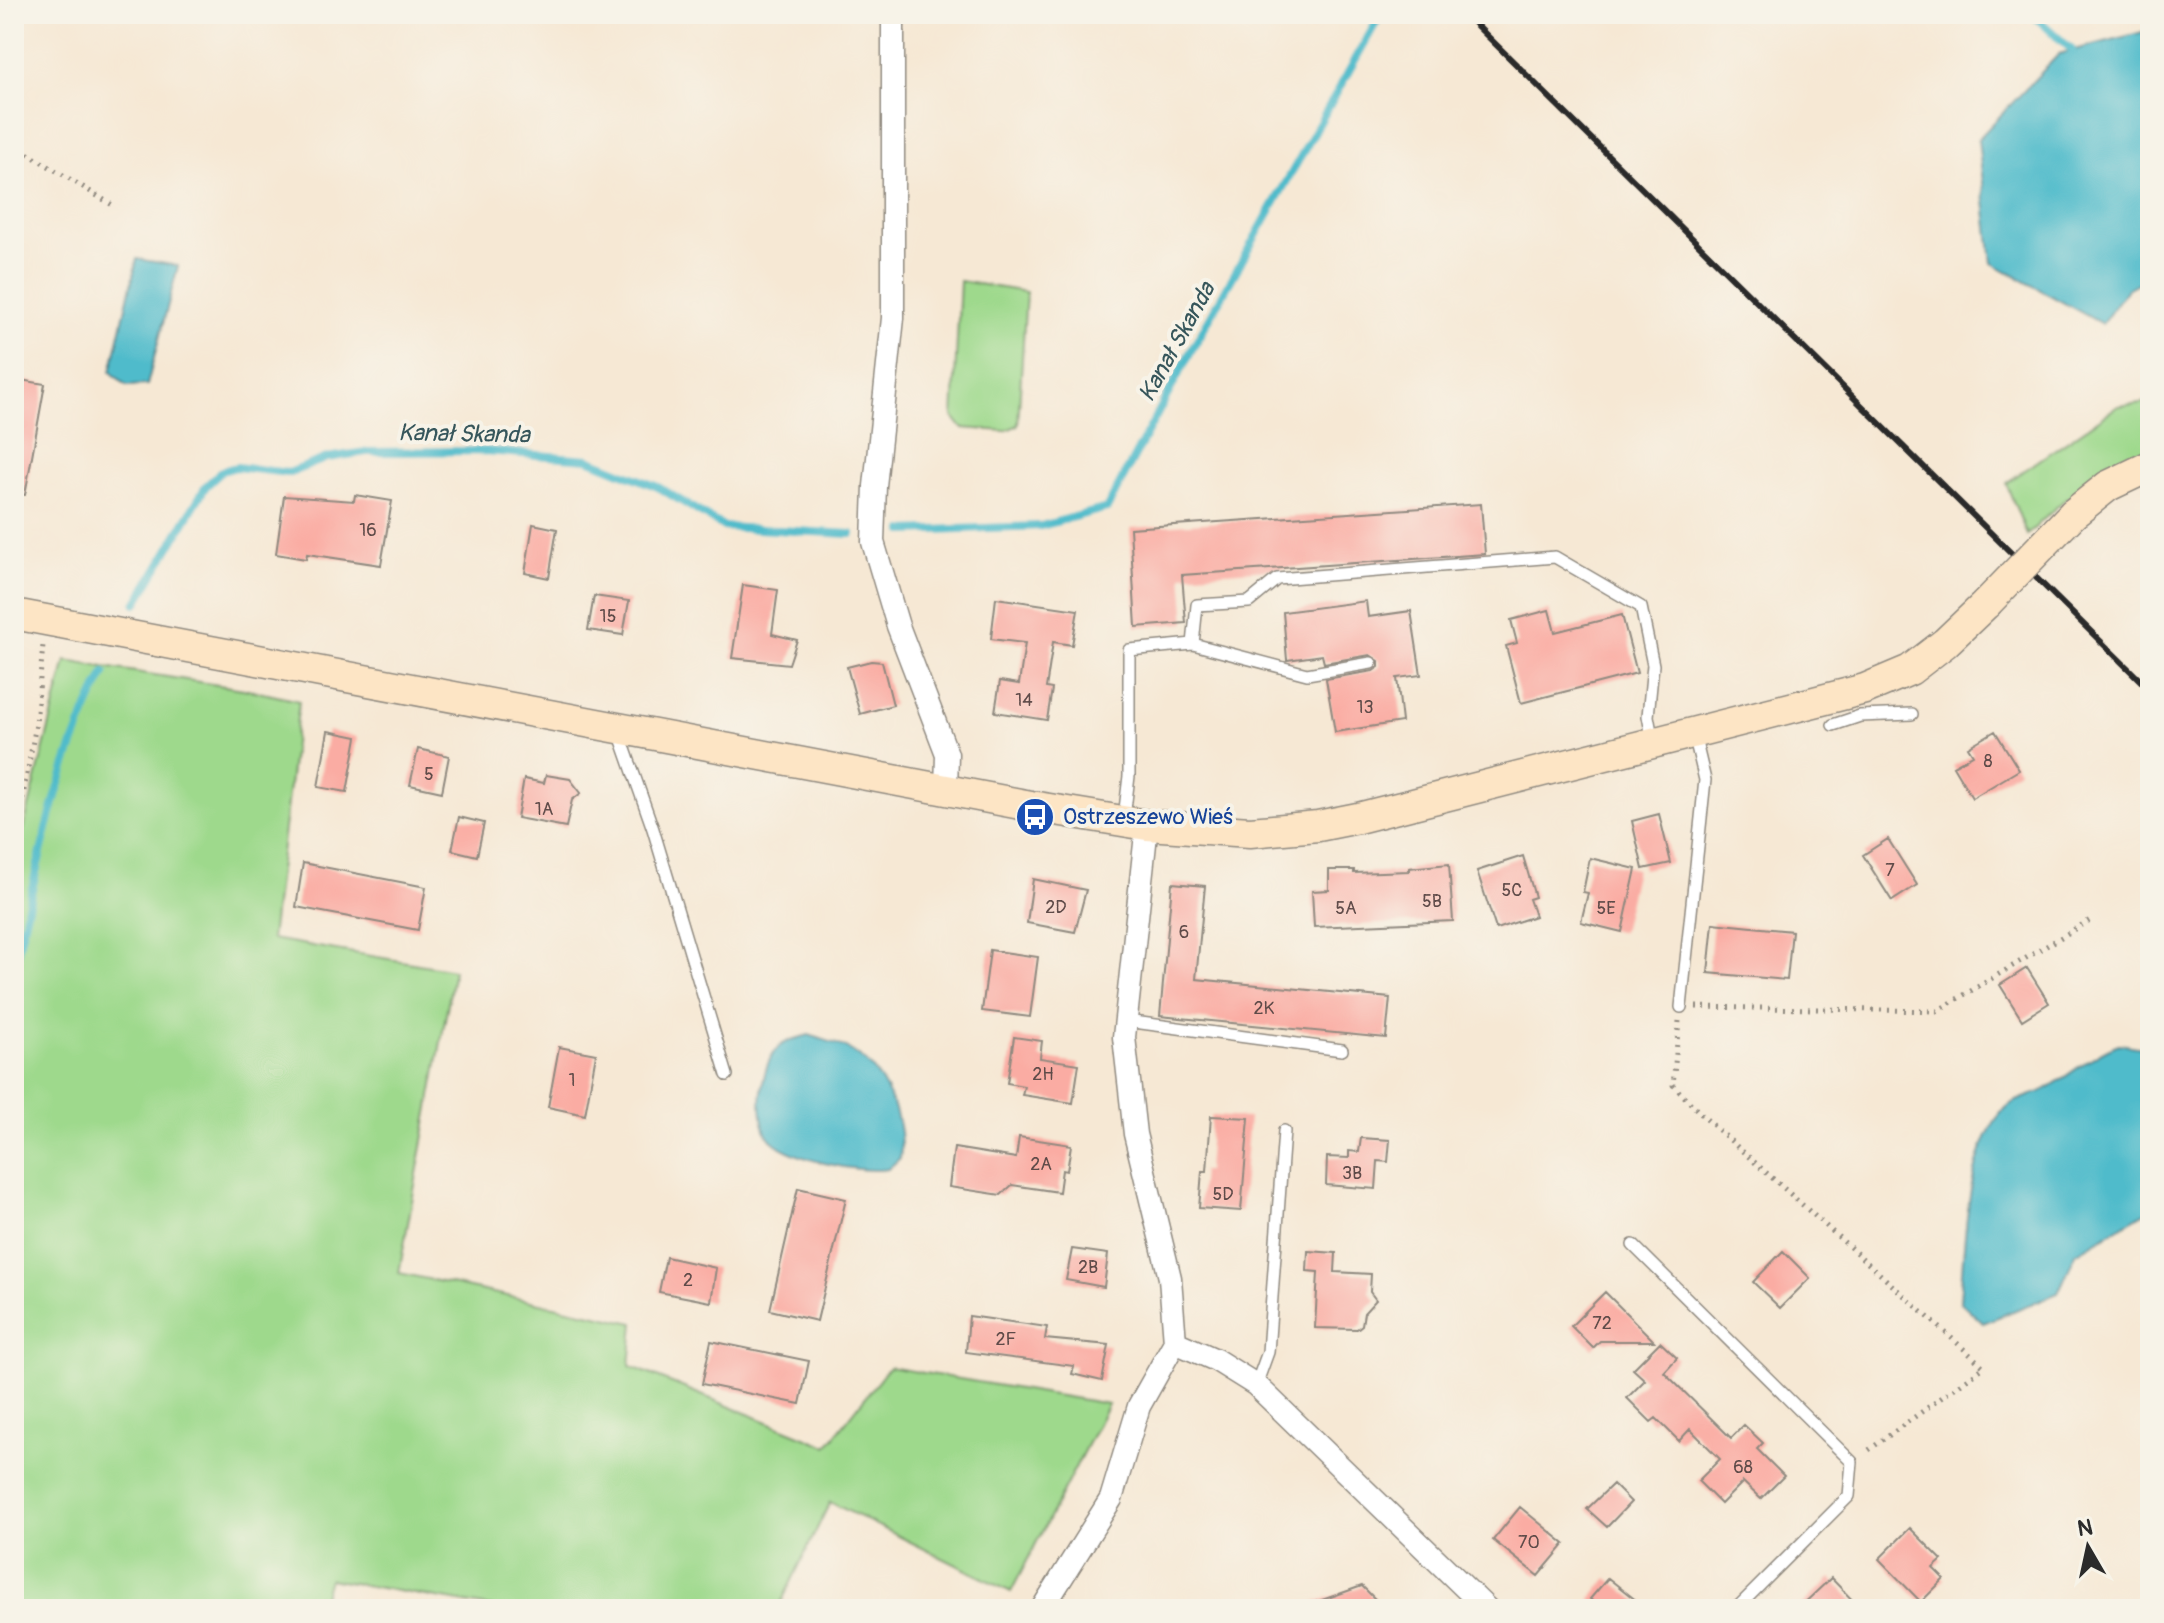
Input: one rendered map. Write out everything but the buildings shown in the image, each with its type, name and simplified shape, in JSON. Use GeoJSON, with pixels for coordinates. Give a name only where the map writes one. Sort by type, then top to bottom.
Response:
{"type":"FeatureCollection","features":[{"type":"Feature","properties":{"kind":"street"},"geometry":{"type":"LineString","coordinates":[[893,14],[893,318],[875,486],[873,542],[898,626],[947,754],[946,790]]}},
{"type":"Feature","properties":{"kind":"street"},"geometry":{"type":"LineString","coordinates":[[14,614],[1135,824],[1250,832],[1318,826],[1385,812],[1694,733],[1851,705],[1865,689],[1910,670],[1945,643],[2073,514],[2108,486],[2150,466]]}},
{"type":"Feature","properties":{"kind":"street"},"geometry":{"type":"LineString","coordinates":[[1049,1604],[1111,1499],[1139,1406],[1175,1342],[1170,1278],[1135,1134],[1124,1037],[1135,824]]}},
{"type":"Feature","properties":{"kind":"street"},"geometry":{"type":"LineString","coordinates":[[1175,1342],[1216,1360],[1256,1385],[1487,1609]]}},
{"type":"Feature","properties":{"kind":"lane"},"geometry":{"type":"LineString","coordinates":[[1193,644],[1197,605],[1249,602],[1277,579],[1555,557],[1641,607],[1653,665],[1648,716],[1653,744]]}},
{"type":"Feature","properties":{"kind":"lane"},"geometry":{"type":"LineString","coordinates":[[1135,824],[1129,776],[1129,650],[1193,644],[1307,674],[1371,663]]}},
{"type":"Feature","properties":{"kind":"lane"},"geometry":{"type":"LineString","coordinates":[[1833,725],[1851,705],[1912,714]]}},
{"type":"Feature","properties":{"kind":"lane"},"geometry":{"type":"LineString","coordinates":[[618,727],[653,829],[727,1075]]}},
{"type":"Feature","properties":{"kind":"lane"},"geometry":{"type":"LineString","coordinates":[[1681,1007],[1705,780],[1694,733]]}},
{"type":"Feature","properties":{"kind":"lane"},"geometry":{"type":"LineString","coordinates":[[1126,1021],[1342,1050]]}},
{"type":"Feature","properties":{"kind":"lane"},"geometry":{"type":"LineString","coordinates":[[1256,1385],[1268,1352],[1284,1131]]}},
{"type":"Feature","properties":{"kind":"lane"},"geometry":{"type":"LineString","coordinates":[[1633,1245],[1852,1462],[1849,1496],[1736,1609]]}},
{"type":"Feature","properties":{"kind":"path"},"geometry":{"type":"LineString","coordinates":[[14,21],[16,14]]}},
{"type":"Feature","properties":{"kind":"path"},"geometry":{"type":"LineString","coordinates":[[14,145],[114,206]]}},
{"type":"Feature","properties":{"kind":"path"},"geometry":{"type":"LineString","coordinates":[[14,846],[36,724],[46,620]]}},
{"type":"Feature","properties":{"kind":"path"},"geometry":{"type":"LineString","coordinates":[[1852,1462],[1984,1367],[1704,1117],[1673,1085],[1681,1007],[1937,1011],[2090,920]]}},
{"type":"Feature","properties":{"kind":"green space"},"geometry":{"type":"Polygon","coordinates":[[[960,281],[1026,292],[1018,425],[1005,431],[962,428],[953,417],[960,281]]]}},
{"type":"Feature","properties":{"kind":"green space"},"geometry":{"type":"Polygon","coordinates":[[[2150,402],[2150,451],[2109,469],[2062,502],[2027,535],[2006,483],[2118,406],[2150,402]]]}},
{"type":"Feature","properties":{"kind":"green space"},"geometry":{"type":"Polygon","coordinates":[[[66,661],[250,690],[299,701],[271,939],[454,970],[399,1273],[634,1323],[630,1366],[827,1446],[889,1367],[1108,1404],[1011,1592],[830,1502],[778,1609],[500,1609],[329,1579],[320,1609],[14,1609],[14,866],[66,661]]]}},
{"type":"Feature","properties":{"kind":"water"},"geometry":{"type":"Polygon","coordinates":[[[2150,30],[2150,276],[2127,289],[2102,324],[1992,263],[1978,139],[2059,54],[2150,30]]]}},
{"type":"Feature","properties":{"kind":"water"},"geometry":{"type":"Polygon","coordinates":[[[137,259],[178,266],[147,385],[127,386],[111,372],[137,259]]]}},
{"type":"Feature","properties":{"kind":"water"},"geometry":{"type":"Polygon","coordinates":[[[809,1035],[850,1050],[883,1083],[896,1112],[901,1143],[900,1158],[888,1169],[861,1169],[823,1163],[788,1151],[767,1134],[761,1101],[768,1064],[780,1046],[809,1035]]]}},
{"type":"Feature","properties":{"kind":"water"},"geometry":{"type":"Polygon","coordinates":[[[2119,1044],[2150,1049],[2150,1209],[2076,1253],[2058,1293],[1983,1323],[1960,1301],[1966,1226],[1975,1170],[1993,1124],[2011,1104],[2046,1089],[2119,1044]]]}},
{"type":"Feature","properties":{"kind":"waterway","name":"Kanał Skanda"},"geometry":{"type":"LineString","coordinates":[[904,531],[1041,526],[1107,508],[1191,351],[1381,14]]}},
{"type":"Feature","properties":{"kind":"waterway"},"geometry":{"type":"LineString","coordinates":[[2032,14],[2072,50]]}},
{"type":"Feature","properties":{"kind":"waterway","name":"Kanał Skanda"},"geometry":{"type":"LineString","coordinates":[[136,604],[206,486],[222,471],[236,467],[289,473],[327,458],[366,452],[486,451],[588,459],[658,487],[724,527],[851,534]]}},
{"type":"Feature","properties":{"kind":"waterway","name":"Kanał Skanda"},"geometry":{"type":"LineString","coordinates":[[14,966],[61,780],[73,743],[105,673]]}},
{"type":"Feature","properties":{"kind":"railway"},"geometry":{"type":"LineString","coordinates":[[1465,14],[2150,690]]}},
{"type":"Feature","properties":{"kind":"place","name":"Ostrzeszewo Wieś"},"geometry":{"type":"Point","coordinates":[1035,817]}}]}
